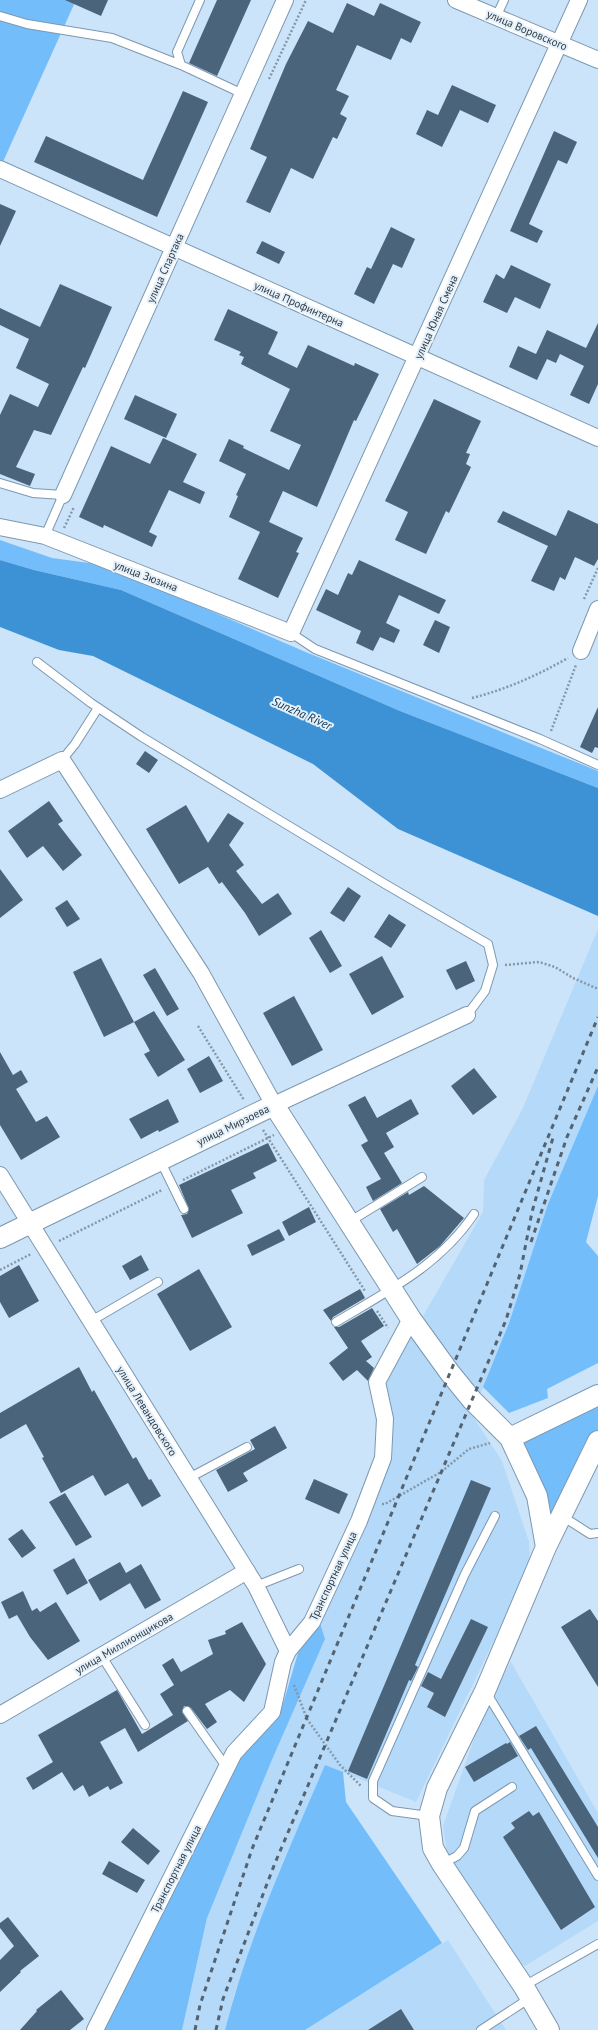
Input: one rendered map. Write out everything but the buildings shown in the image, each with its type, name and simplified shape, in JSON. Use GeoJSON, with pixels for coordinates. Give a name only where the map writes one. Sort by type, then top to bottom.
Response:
{"type":"FeatureCollection","features":[{"type":"Feature","properties":{"kind":"street","name":"улица Спартака"},"geometry":{"type":"LineString","coordinates":[[64,495],[285,0]]}},
{"type":"Feature","properties":{"kind":"street","name":"улица Воровского"},"geometry":{"type":"LineString","coordinates":[[456,0],[598,60]]}},
{"type":"Feature","properties":{"kind":"street","name":"улица Юная Смена"},"geometry":{"type":"LineString","coordinates":[[291,633],[579,0]]}},
{"type":"Feature","properties":{"kind":"street","name":"улица Профинтерна"},"geometry":{"type":"LineString","coordinates":[[0,169],[417,358],[598,438]]}},
{"type":"Feature","properties":{"kind":"street","name":"улица Зюзина"},"geometry":{"type":"LineString","coordinates":[[0,527],[45,536],[291,633]]}},
{"type":"Feature","properties":{"kind":"street"},"geometry":{"type":"LineString","coordinates":[[581,651],[598,609]]}},
{"type":"Feature","properties":{"kind":"street"},"geometry":{"type":"LineString","coordinates":[[0,790],[62,760],[201,973],[274,1105],[391,1288],[450,1373],[472,1400],[510,1438],[537,1496],[546,1547]]}},
{"type":"Feature","properties":{"kind":"street","name":"улица Мирзоева"},"geometry":{"type":"LineString","coordinates":[[0,1238],[274,1105],[467,1015]]}},
{"type":"Feature","properties":{"kind":"street","name":"улица Левандовского"},"geometry":{"type":"LineString","coordinates":[[0,1175],[188,1478],[247,1570],[288,1651]]}},
{"type":"Feature","properties":{"kind":"street","name":"Транспортная улица"},"geometry":{"type":"LineString","coordinates":[[95,2030],[234,1753],[272,1712],[283,1662],[288,1651],[312,1622],[359,1521],[383,1458],[385,1419],[377,1382],[412,1319]]}},
{"type":"Feature","properties":{"kind":"street"},"geometry":{"type":"LineString","coordinates":[[510,1438],[598,1395]]}},
{"type":"Feature","properties":{"kind":"street"},"geometry":{"type":"LineString","coordinates":[[549,2030],[527,1992],[442,1864],[433,1848],[429,1816],[437,1788],[485,1691],[546,1547],[598,1441]]}},
{"type":"Feature","properties":{"kind":"street","name":"улица Миллионщикова"},"geometry":{"type":"LineString","coordinates":[[0,1714],[247,1570]]}},
{"type":"Feature","properties":{"kind":"lane"},"geometry":{"type":"LineString","coordinates":[[181,65],[177,52],[200,0]]}},
{"type":"Feature","properties":{"kind":"lane"},"geometry":{"type":"LineString","coordinates":[[496,17],[504,0]]}},
{"type":"Feature","properties":{"kind":"lane"},"geometry":{"type":"LineString","coordinates":[[0,16],[27,24],[112,38],[181,65],[242,94]]}},
{"type":"Feature","properties":{"kind":"lane"},"geometry":{"type":"LineString","coordinates":[[0,483],[33,493],[64,495]]}},
{"type":"Feature","properties":{"kind":"lane","name":"улица Спартака"},"geometry":{"type":"LineString","coordinates":[[45,536],[64,495]]}},
{"type":"Feature","properties":{"kind":"lane"},"geometry":{"type":"LineString","coordinates":[[291,633],[315,649],[547,742],[598,765]]}},
{"type":"Feature","properties":{"kind":"lane"},"geometry":{"type":"LineString","coordinates":[[37,662],[98,708],[142,737],[385,884],[488,944],[493,965],[485,991],[467,1015]]}},
{"type":"Feature","properties":{"kind":"lane"},"geometry":{"type":"LineString","coordinates":[[62,760],[75,744],[98,708]]}},
{"type":"Feature","properties":{"kind":"lane"},"geometry":{"type":"LineString","coordinates":[[160,1160],[184,1209]]}},
{"type":"Feature","properties":{"kind":"lane"},"geometry":{"type":"LineString","coordinates":[[349,1222],[422,1177]]}},
{"type":"Feature","properties":{"kind":"lane"},"geometry":{"type":"LineString","coordinates":[[336,1322],[418,1273],[461,1234],[474,1214]]}},
{"type":"Feature","properties":{"kind":"lane"},"geometry":{"type":"LineString","coordinates":[[91,1321],[158,1282]]}},
{"type":"Feature","properties":{"kind":"lane"},"geometry":{"type":"LineString","coordinates":[[188,1478],[247,1447]]}},
{"type":"Feature","properties":{"kind":"lane"},"geometry":{"type":"LineString","coordinates":[[429,1816],[392,1811],[373,1798],[373,1781],[391,1736],[465,1574],[495,1516]]}},
{"type":"Feature","properties":{"kind":"lane"},"geometry":{"type":"LineString","coordinates":[[562,1516],[590,1534],[598,1533]]}},
{"type":"Feature","properties":{"kind":"lane"},"geometry":{"type":"LineString","coordinates":[[256,1586],[299,1569]]}},
{"type":"Feature","properties":{"kind":"lane"},"geometry":{"type":"LineString","coordinates":[[101,1656],[145,1725]]}},
{"type":"Feature","properties":{"kind":"lane"},"geometry":{"type":"LineString","coordinates":[[485,1691],[598,1876]]}},
{"type":"Feature","properties":{"kind":"lane"},"geometry":{"type":"LineString","coordinates":[[187,1712],[227,1768]]}},
{"type":"Feature","properties":{"kind":"lane"},"geometry":{"type":"LineString","coordinates":[[442,1864],[457,1856],[464,1848],[475,1811],[512,1787]]}},
{"type":"Feature","properties":{"kind":"lane"},"geometry":{"type":"LineString","coordinates":[[481,2030],[527,1992],[598,1944]]}},
{"type":"Feature","properties":{"kind":"path"},"geometry":{"type":"LineString","coordinates":[[583,603],[598,568]]}},
{"type":"Feature","properties":{"kind":"path"},"geometry":{"type":"LineString","coordinates":[[450,703],[501,691],[540,674],[581,651]]}},
{"type":"Feature","properties":{"kind":"path"},"geometry":{"type":"LineString","coordinates":[[547,742],[581,651]]}},
{"type":"Feature","properties":{"kind":"path"},"geometry":{"type":"LineString","coordinates":[[493,965],[539,962],[555,967],[573,978],[598,989]]}},
{"type":"Feature","properties":{"kind":"path"},"geometry":{"type":"LineString","coordinates":[[198,1026],[398,1344]]}},
{"type":"Feature","properties":{"kind":"path"},"geometry":{"type":"LineString","coordinates":[[0,1270],[288,1128]]}},
{"type":"Feature","properties":{"kind":"path"},"geometry":{"type":"LineString","coordinates":[[385,1504],[441,1472],[469,1449]]}},
{"type":"Feature","properties":{"kind":"path"},"geometry":{"type":"LineString","coordinates":[[301,1700],[307,1719],[340,1765],[373,1798]]}},
{"type":"Feature","properties":{"kind":"shaded area"},"geometry":{"type":"Polygon","coordinates":[[[0,0],[76,0],[2,164],[0,164],[0,0]]]}},
{"type":"Feature","properties":{"kind":"shaded area"},"geometry":{"type":"Polygon","coordinates":[[[0,540],[52,558],[104,565],[308,653],[598,771],[598,788],[400,711],[121,590],[34,570],[0,560],[0,540]]]}},
{"type":"Feature","properties":{"kind":"shaded area"},"geometry":{"type":"Polygon","coordinates":[[[598,929],[598,1086],[548,1204],[509,1323],[472,1415],[502,1461],[529,1542],[530,1566],[416,1802],[325,1765],[282,1864],[234,1995],[225,2030],[182,2030],[207,1918],[271,1762],[325,1639],[320,1623],[390,1410],[385,1382],[483,1212],[484,1180],[522,1110],[598,929]]]}},
{"type":"Feature","properties":{"kind":"shaded area"},"geometry":{"type":"Polygon","coordinates":[[[598,1086],[598,1196],[586,1242],[598,1256],[598,1363],[547,1389],[548,1398],[509,1413],[483,1387],[509,1323],[548,1204],[598,1086]]]}},
{"type":"Feature","properties":{"kind":"shaded area"},"geometry":{"type":"Polygon","coordinates":[[[598,1395],[598,1441],[546,1547],[510,1438],[598,1395]]]}},
{"type":"Feature","properties":{"kind":"shaded area"},"geometry":{"type":"Polygon","coordinates":[[[320,1623],[325,1639],[271,1762],[207,1918],[182,2030],[104,2030],[241,1758],[280,1714],[298,1653],[320,1623]]]}},
{"type":"Feature","properties":{"kind":"shaded area"},"geometry":{"type":"Polygon","coordinates":[[[511,1662],[598,1813],[598,1921],[525,1966],[519,1962],[447,1853],[443,1826],[484,1711],[511,1662]]]}},
{"type":"Feature","properties":{"kind":"shaded area"},"geometry":{"type":"Polygon","coordinates":[[[325,1765],[343,1772],[346,1802],[442,1943],[305,2030],[225,2030],[234,1996],[257,1929],[283,1863],[325,1765]]]}},
{"type":"Feature","properties":{"kind":"shaded area"},"geometry":{"type":"Polygon","coordinates":[[[448,1940],[506,2030],[305,2030],[409,1964],[448,1940]]]}},
{"type":"Feature","properties":{"kind":"water","name":"Sunzha River"},"geometry":{"type":"Polygon","coordinates":[[[0,560],[34,570],[121,590],[400,711],[598,788],[598,916],[398,829],[313,764],[93,656],[59,650],[0,627],[0,560]]]}},
{"type":"Feature","properties":{"kind":"railway"},"geometry":{"type":"LineString","coordinates":[[195,2030],[200,2005],[252,1849],[598,1017]]}},
{"type":"Feature","properties":{"kind":"railway"},"geometry":{"type":"LineString","coordinates":[[531,1242],[567,1137],[598,1067]]}},
{"type":"Feature","properties":{"kind":"railway"},"geometry":{"type":"LineString","coordinates":[[216,2030],[223,1999],[275,1863],[506,1320],[520,1274],[532,1212],[554,1134]]}}]}
